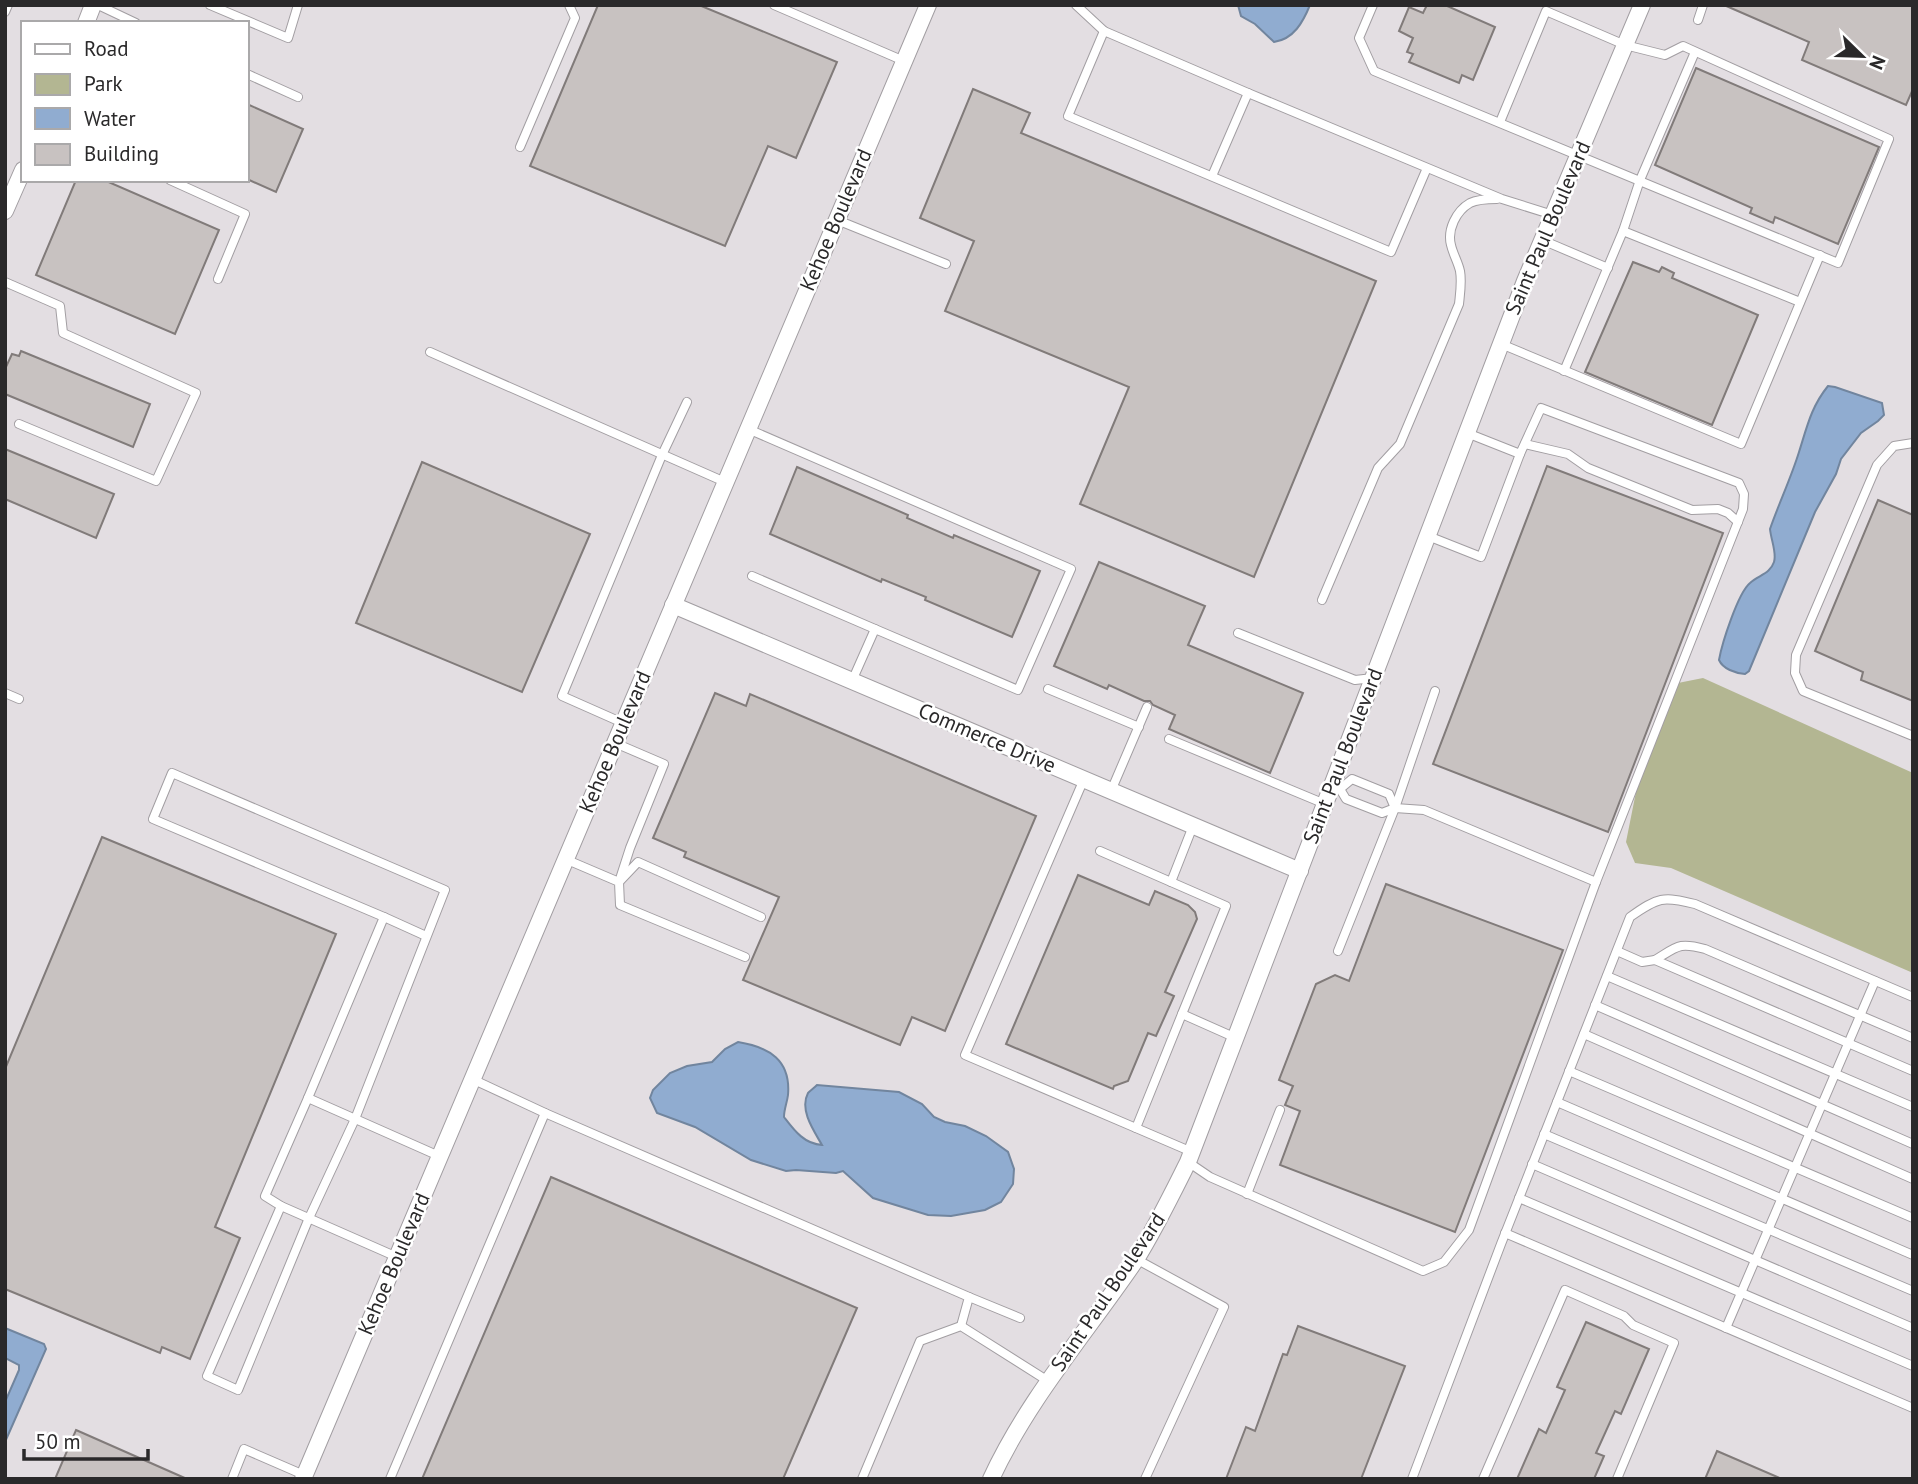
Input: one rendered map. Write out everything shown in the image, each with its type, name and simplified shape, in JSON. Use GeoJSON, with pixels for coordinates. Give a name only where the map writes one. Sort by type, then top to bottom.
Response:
{"type":"FeatureCollection","features":[{"type":"Feature","properties":{"kind":"street"},"geometry":{"type":"LineString","coordinates":[[87,21],[96,5]]}},
{"type":"Feature","properties":{"kind":"street","name":"Kehoe Boulevard"},"geometry":{"type":"LineString","coordinates":[[303,1477],[928,5]]}},
{"type":"Feature","properties":{"kind":"street","name":"Saint Paul Boulevard"},"geometry":{"type":"LineString","coordinates":[[991,1479],[1019,1426],[1048,1381],[1136,1259],[1164,1211],[1190,1157],[1325,803],[1336,788],[1373,678],[1501,344],[1642,5]]}},
{"type":"Feature","properties":{"kind":"street"},"geometry":{"type":"LineString","coordinates":[[5,211],[11,183]]}},
{"type":"Feature","properties":{"kind":"street","name":"Commerce Drive"},"geometry":{"type":"LineString","coordinates":[[673,605],[1300,871]]}},
{"type":"Feature","properties":{"kind":"lane"},"geometry":{"type":"LineString","coordinates":[[5,12],[8,5]]}},
{"type":"Feature","properties":{"kind":"lane"},"geometry":{"type":"LineString","coordinates":[[96,5],[132,21]]}},
{"type":"Feature","properties":{"kind":"lane"},"geometry":{"type":"LineString","coordinates":[[210,5],[248,21]]}},
{"type":"Feature","properties":{"kind":"lane"},"geometry":{"type":"LineString","coordinates":[[248,21],[288,38],[298,5]]}},
{"type":"Feature","properties":{"kind":"lane"},"geometry":{"type":"LineString","coordinates":[[520,147],[575,18],[569,5]]}},
{"type":"Feature","properties":{"kind":"lane"},"geometry":{"type":"LineString","coordinates":[[774,5],[904,61]]}},
{"type":"Feature","properties":{"kind":"lane"},"geometry":{"type":"LineString","coordinates":[[1076,5],[1104,31],[1502,199],[1553,215]]}},
{"type":"Feature","properties":{"kind":"lane"},"geometry":{"type":"LineString","coordinates":[[1373,5],[1359,38],[1374,71],[1838,263],[1889,139],[1683,46],[1665,55],[1625,45],[1546,11],[1500,122]]}},
{"type":"Feature","properties":{"kind":"lane"},"geometry":{"type":"LineString","coordinates":[[1698,20],[1703,5]]}},
{"type":"Feature","properties":{"kind":"lane"},"geometry":{"type":"LineString","coordinates":[[1104,31],[1068,116],[1391,252],[1427,168]]}},
{"type":"Feature","properties":{"kind":"lane"},"geometry":{"type":"LineString","coordinates":[[1564,371],[1623,231],[1640,180],[1695,52]]}},
{"type":"Feature","properties":{"kind":"lane"},"geometry":{"type":"LineString","coordinates":[[248,74],[298,97]]}},
{"type":"Feature","properties":{"kind":"lane"},"geometry":{"type":"LineString","coordinates":[[1212,176],[1248,93]]}},
{"type":"Feature","properties":{"kind":"lane"},"geometry":{"type":"LineString","coordinates":[[174,182],[245,214],[218,279]]}},
{"type":"Feature","properties":{"kind":"lane"},"geometry":{"type":"LineString","coordinates":[[1322,600],[1378,468],[1400,444],[1459,304],[1460,272],[1450,243],[1450,230],[1456,216],[1469,203],[1502,199]]}},
{"type":"Feature","properties":{"kind":"lane"},"geometry":{"type":"LineString","coordinates":[[837,220],[946,264]]}},
{"type":"Feature","properties":{"kind":"lane"},"geometry":{"type":"LineString","coordinates":[[1623,231],[1800,302]]}},
{"type":"Feature","properties":{"kind":"lane"},"geometry":{"type":"LineString","coordinates":[[1542,240],[1608,268]]}},
{"type":"Feature","properties":{"kind":"lane"},"geometry":{"type":"LineString","coordinates":[[1501,344],[1741,444],[1820,255]]}},
{"type":"Feature","properties":{"kind":"lane"},"geometry":{"type":"LineString","coordinates":[[5,282],[60,306],[64,334],[196,393],[156,481],[19,424]]}},
{"type":"Feature","properties":{"kind":"lane"},"geometry":{"type":"LineString","coordinates":[[430,352],[725,482]]}},
{"type":"Feature","properties":{"kind":"lane"},"geometry":{"type":"LineString","coordinates":[[624,723],[562,696],[662,454],[687,402]]}},
{"type":"Feature","properties":{"kind":"lane"},"geometry":{"type":"LineString","coordinates":[[1084,779],[965,1055],[1136,1128],[1190,1157],[1210,1177],[1423,1271],[1444,1262],[1469,1230],[1596,882],[1743,509],[1744,494],[1739,483],[1541,408],[1520,454],[1481,557],[1428,536]]}},
{"type":"Feature","properties":{"kind":"lane"},"geometry":{"type":"LineString","coordinates":[[747,429],[1071,569],[1018,690],[752,576]]}},
{"type":"Feature","properties":{"kind":"lane"},"geometry":{"type":"LineString","coordinates":[[1467,433],[1520,454]]}},
{"type":"Feature","properties":{"kind":"lane"},"geometry":{"type":"LineString","coordinates":[[1913,443],[1894,446],[1877,464],[1796,655],[1795,673],[1803,691],[1913,736]]}},
{"type":"Feature","properties":{"kind":"lane"},"geometry":{"type":"LineString","coordinates":[[1525,444],[1568,454],[1588,468],[1692,510],[1718,509],[1738,522]]}},
{"type":"Feature","properties":{"kind":"lane"},"geometry":{"type":"LineString","coordinates":[[852,681],[875,629]]}},
{"type":"Feature","properties":{"kind":"lane"},"geometry":{"type":"LineString","coordinates":[[1238,633],[1355,680],[1373,678]]}},
{"type":"Feature","properties":{"kind":"lane"},"geometry":{"type":"LineString","coordinates":[[1048,689],[1139,727]]}},
{"type":"Feature","properties":{"kind":"lane"},"geometry":{"type":"LineString","coordinates":[[1338,951],[1395,808],[1435,691]]}},
{"type":"Feature","properties":{"kind":"lane"},"geometry":{"type":"LineString","coordinates":[[5,693],[19,699]]}},
{"type":"Feature","properties":{"kind":"lane"},"geometry":{"type":"LineString","coordinates":[[1111,791],[1147,707]]}},
{"type":"Feature","properties":{"kind":"lane"},"geometry":{"type":"LineString","coordinates":[[1169,739],[1325,803]]}},
{"type":"Feature","properties":{"kind":"lane"},"geometry":{"type":"LineString","coordinates":[[615,743],[664,764],[619,882],[620,905],[745,957]]}},
{"type":"Feature","properties":{"kind":"lane"},"geometry":{"type":"LineString","coordinates":[[281,1206],[207,1376],[238,1390],[309,1218],[355,1119],[446,890],[172,773],[153,818],[426,936]]}},
{"type":"Feature","properties":{"kind":"lane"},"geometry":{"type":"LineString","coordinates":[[1395,808],[1389,794],[1352,779],[1336,788],[1346,799],[1382,813],[1395,808],[1424,810],[1596,882]]}},
{"type":"Feature","properties":{"kind":"lane"},"geometry":{"type":"LineString","coordinates":[[1171,882],[1193,825]]}},
{"type":"Feature","properties":{"kind":"lane"},"geometry":{"type":"LineString","coordinates":[[1100,851],[1226,906],[1136,1128]]}},
{"type":"Feature","properties":{"kind":"lane"},"geometry":{"type":"LineString","coordinates":[[565,859],[619,882]]}},
{"type":"Feature","properties":{"kind":"lane"},"geometry":{"type":"LineString","coordinates":[[619,882],[638,862],[761,917]]}},
{"type":"Feature","properties":{"kind":"lane"},"geometry":{"type":"LineString","coordinates":[[1412,1479],[1505,1233],[1630,917],[1649,903],[1670,898],[1695,904],[1913,998]]}},
{"type":"Feature","properties":{"kind":"lane"},"geometry":{"type":"LineString","coordinates":[[384,917],[265,1196],[281,1206],[397,1257]]}},
{"type":"Feature","properties":{"kind":"lane"},"geometry":{"type":"LineString","coordinates":[[1617,951],[1643,962],[1655,960],[1686,944],[1705,949],[1913,1038]]}},
{"type":"Feature","properties":{"kind":"lane"},"geometry":{"type":"LineString","coordinates":[[1655,960],[1913,1071]]}},
{"type":"Feature","properties":{"kind":"lane"},"geometry":{"type":"LineString","coordinates":[[1607,976],[1913,1107]]}},
{"type":"Feature","properties":{"kind":"lane"},"geometry":{"type":"LineString","coordinates":[[1726,1328],[1875,981]]}},
{"type":"Feature","properties":{"kind":"lane"},"geometry":{"type":"LineString","coordinates":[[1595,1005],[1913,1144]]}},
{"type":"Feature","properties":{"kind":"lane"},"geometry":{"type":"LineString","coordinates":[[1182,1014],[1236,1038]]}},
{"type":"Feature","properties":{"kind":"lane"},"geometry":{"type":"LineString","coordinates":[[1584,1034],[1913,1179]]}},
{"type":"Feature","properties":{"kind":"lane"},"geometry":{"type":"LineString","coordinates":[[1569,1071],[1913,1218]]}},
{"type":"Feature","properties":{"kind":"lane"},"geometry":{"type":"LineString","coordinates":[[472,1079],[1020,1318]]}},
{"type":"Feature","properties":{"kind":"lane"},"geometry":{"type":"LineString","coordinates":[[308,1098],[439,1156]]}},
{"type":"Feature","properties":{"kind":"lane"},"geometry":{"type":"LineString","coordinates":[[1557,1102],[1913,1255]]}},
{"type":"Feature","properties":{"kind":"lane"},"geometry":{"type":"LineString","coordinates":[[1247,1194],[1280,1110]]}},
{"type":"Feature","properties":{"kind":"lane"},"geometry":{"type":"LineString","coordinates":[[390,1479],[545,1113]]}},
{"type":"Feature","properties":{"kind":"lane"},"geometry":{"type":"LineString","coordinates":[[1544,1134],[1913,1291]]}},
{"type":"Feature","properties":{"kind":"lane"},"geometry":{"type":"LineString","coordinates":[[1532,1164],[1913,1328]]}},
{"type":"Feature","properties":{"kind":"lane"},"geometry":{"type":"LineString","coordinates":[[1519,1198],[1913,1366]]}},
{"type":"Feature","properties":{"kind":"lane"},"geometry":{"type":"LineString","coordinates":[[1505,1233],[1913,1408]]}},
{"type":"Feature","properties":{"kind":"lane"},"geometry":{"type":"LineString","coordinates":[[1136,1259],[1224,1307],[1145,1479]]}},
{"type":"Feature","properties":{"kind":"lane"},"geometry":{"type":"LineString","coordinates":[[1483,1479],[1565,1290],[1624,1316],[1633,1325],[1674,1343],[1616,1479]]}},
{"type":"Feature","properties":{"kind":"lane"},"geometry":{"type":"LineString","coordinates":[[961,1326],[969,1297]]}},
{"type":"Feature","properties":{"kind":"lane"},"geometry":{"type":"LineString","coordinates":[[961,1326],[1048,1381]]}},
{"type":"Feature","properties":{"kind":"lane"},"geometry":{"type":"LineString","coordinates":[[862,1479],[920,1341],[961,1326]]}},
{"type":"Feature","properties":{"kind":"lane"},"geometry":{"type":"LineString","coordinates":[[232,1479],[244,1448],[303,1477]]}},
{"type":"Feature","properties":{"kind":"green space"},"geometry":{"type":"Polygon","coordinates":[[[1703,678],[1913,773],[1913,973],[1671,868],[1635,863],[1626,842],[1638,782],[1678,683],[1703,678]]]}},
{"type":"Feature","properties":{"kind":"water"},"geometry":{"type":"Polygon","coordinates":[[[1238,5],[1310,5],[1301,23],[1292,33],[1274,42],[1255,24],[1241,16],[1238,5]]]}},
{"type":"Feature","properties":{"kind":"water"},"geometry":{"type":"Polygon","coordinates":[[[1828,386],[1882,403],[1884,415],[1861,433],[1841,459],[1836,474],[1815,512],[1749,671],[1745,674],[1733,672],[1719,660],[1727,631],[1745,588],[1770,569],[1774,562],[1770,529],[1810,418],[1828,386]]]}},
{"type":"Feature","properties":{"kind":"water"},"geometry":{"type":"Polygon","coordinates":[[[738,1042],[759,1047],[782,1064],[788,1083],[784,1117],[810,1142],[822,1145],[805,1106],[808,1093],[817,1085],[899,1092],[922,1104],[934,1117],[965,1126],[986,1136],[1008,1152],[1014,1169],[1013,1184],[1001,1202],[985,1210],[951,1216],[928,1215],[873,1198],[843,1171],[786,1171],[751,1160],[695,1127],[657,1113],[650,1098],[653,1090],[670,1073],[687,1066],[712,1062],[725,1049],[738,1042]]]}},
{"type":"Feature","properties":{"kind":"water"},"geometry":{"type":"Polygon","coordinates":[[[5,1328],[44,1344],[46,1349],[5,1442],[5,1402],[19,1365],[5,1358],[5,1328]]]}},
{"type":"Feature","properties":{"kind":"building"},"geometry":{"type":"Polygon","coordinates":[[[598,5],[699,5],[837,62],[796,158],[768,146],[725,246],[530,166],[598,5]]]}},
{"type":"Feature","properties":{"kind":"building"},"geometry":{"type":"Polygon","coordinates":[[[1427,5],[1445,5],[1495,27],[1473,80],[1462,75],[1459,83],[1409,62],[1413,54],[1407,52],[1413,38],[1399,31],[1409,7],[1423,13],[1427,5]]]}},
{"type":"Feature","properties":{"kind":"building"},"geometry":{"type":"Polygon","coordinates":[[[1724,5],[1913,5],[1913,89],[1906,105],[1802,60],[1809,42],[1724,5]]]}},
{"type":"Feature","properties":{"kind":"building"},"geometry":{"type":"Polygon","coordinates":[[[1696,68],[1879,147],[1838,244],[1775,217],[1773,223],[1750,213],[1752,208],[1655,165],[1696,68]]]}},
{"type":"Feature","properties":{"kind":"building"},"geometry":{"type":"Polygon","coordinates":[[[973,89],[1030,113],[1021,133],[1376,281],[1254,577],[1080,504],[1129,387],[945,311],[974,241],[920,218],[973,89]]]}},
{"type":"Feature","properties":{"kind":"building"},"geometry":{"type":"Polygon","coordinates":[[[248,104],[303,129],[276,192],[248,179],[248,104]]]}},
{"type":"Feature","properties":{"kind":"building"},"geometry":{"type":"Polygon","coordinates":[[[75,182],[109,182],[219,230],[175,334],[36,275],[75,182]]]}},
{"type":"Feature","properties":{"kind":"building"},"geometry":{"type":"Polygon","coordinates":[[[1633,262],[1659,272],[1662,267],[1674,273],[1672,278],[1758,315],[1712,425],[1585,372],[1633,262]]]}},
{"type":"Feature","properties":{"kind":"building"},"geometry":{"type":"Polygon","coordinates":[[[21,351],[150,404],[133,447],[5,394],[5,369],[12,354],[19,356],[21,351]]]}},
{"type":"Feature","properties":{"kind":"building"},"geometry":{"type":"Polygon","coordinates":[[[5,449],[114,494],[96,538],[5,499],[5,449]]]}},
{"type":"Feature","properties":{"kind":"building"},"geometry":{"type":"Polygon","coordinates":[[[422,462],[590,534],[522,692],[356,623],[422,462]]]}},
{"type":"Feature","properties":{"kind":"building"},"geometry":{"type":"Polygon","coordinates":[[[1547,466],[1723,533],[1608,832],[1433,764],[1547,466]]]}},
{"type":"Feature","properties":{"kind":"building"},"geometry":{"type":"Polygon","coordinates":[[[797,467],[908,515],[907,518],[953,538],[954,535],[1040,571],[1012,637],[925,600],[926,597],[882,579],[881,582],[770,534],[797,467]]]}},
{"type":"Feature","properties":{"kind":"building"},"geometry":{"type":"Polygon","coordinates":[[[1878,500],[1913,515],[1913,701],[1861,680],[1863,672],[1815,651],[1878,500]]]}},
{"type":"Feature","properties":{"kind":"building"},"geometry":{"type":"Polygon","coordinates":[[[1099,562],[1205,606],[1188,645],[1303,693],[1270,773],[1169,729],[1175,715],[1150,701],[1144,701],[1109,685],[1107,689],[1054,666],[1099,562]]]}},
{"type":"Feature","properties":{"kind":"building"},"geometry":{"type":"Polygon","coordinates":[[[715,693],[746,706],[750,694],[1036,816],[945,1031],[912,1017],[900,1045],[743,980],[779,897],[684,857],[686,852],[653,838],[715,693]]]}},
{"type":"Feature","properties":{"kind":"building"},"geometry":{"type":"Polygon","coordinates":[[[102,837],[336,934],[215,1227],[240,1238],[190,1359],[162,1347],[160,1353],[5,1289],[5,1069],[102,837]]]}},
{"type":"Feature","properties":{"kind":"building"},"geometry":{"type":"Polygon","coordinates":[[[1078,875],[1149,905],[1155,891],[1188,905],[1195,912],[1197,919],[1165,992],[1174,996],[1156,1036],[1148,1033],[1128,1081],[1114,1086],[1113,1089],[1006,1044],[1078,875]]]}},
{"type":"Feature","properties":{"kind":"building"},"geometry":{"type":"Polygon","coordinates":[[[1386,884],[1563,950],[1455,1232],[1280,1165],[1300,1111],[1285,1105],[1293,1086],[1279,1080],[1316,984],[1335,975],[1349,981],[1386,884]]]}},
{"type":"Feature","properties":{"kind":"building"},"geometry":{"type":"Polygon","coordinates":[[[551,1177],[857,1308],[783,1479],[422,1479],[551,1177]]]}},
{"type":"Feature","properties":{"kind":"building"},"geometry":{"type":"Polygon","coordinates":[[[1586,1322],[1649,1349],[1621,1414],[1615,1411],[1596,1453],[1604,1456],[1594,1479],[1517,1479],[1539,1429],[1546,1433],[1565,1390],[1557,1387],[1586,1322]]]}},
{"type":"Feature","properties":{"kind":"building"},"geometry":{"type":"Polygon","coordinates":[[[1298,1326],[1405,1366],[1361,1479],[1226,1479],[1246,1427],[1255,1431],[1283,1354],[1287,1355],[1298,1326]]]}},
{"type":"Feature","properties":{"kind":"building"},"geometry":{"type":"Polygon","coordinates":[[[76,1430],[187,1479],[55,1479],[76,1430]]]}},
{"type":"Feature","properties":{"kind":"building"},"geometry":{"type":"Polygon","coordinates":[[[1717,1451],[1782,1479],[1705,1479],[1717,1451]]]}}]}
